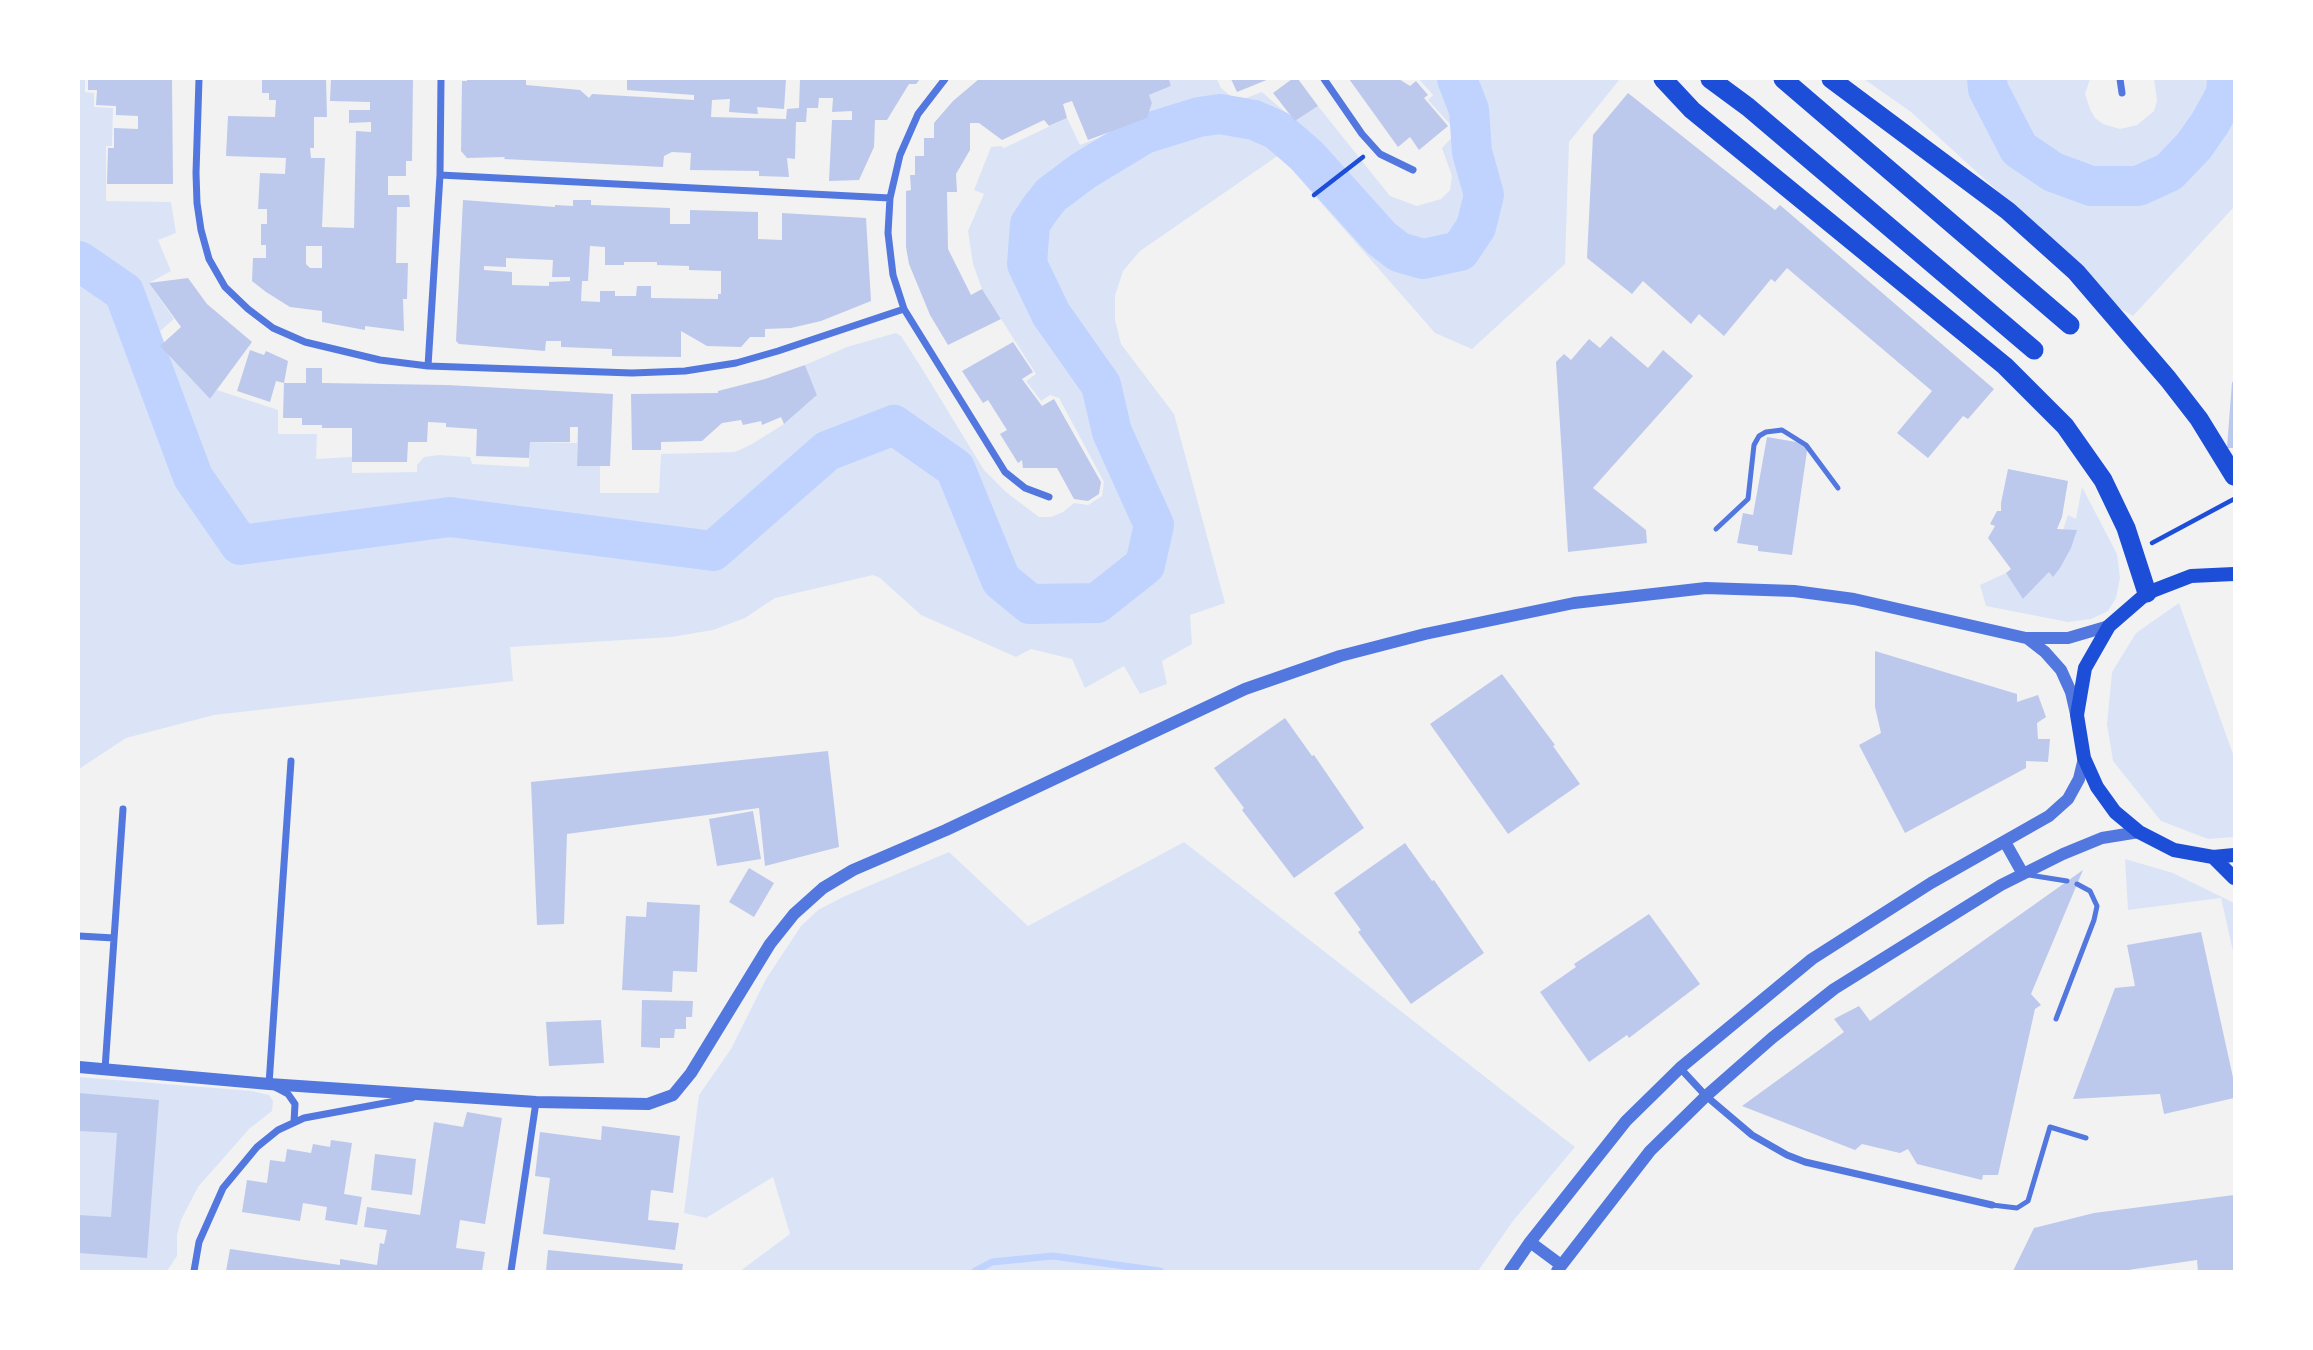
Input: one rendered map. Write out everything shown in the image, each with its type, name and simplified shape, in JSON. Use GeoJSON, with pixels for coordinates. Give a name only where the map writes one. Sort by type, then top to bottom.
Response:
{"type":"FeatureCollection","features":[{"type":"Feature","properties":{"kind":"highway"},"geometry":{"type":"LineString","coordinates":[[1663,79],[1692,110],[2006,366],[2065,426],[2103,480],[2126,528],[2147,593]]}},
{"type":"Feature","properties":{"kind":"highway"},"geometry":{"type":"LineString","coordinates":[[1710,79],[1759,116],[2034,349]]}},
{"type":"Feature","properties":{"kind":"highway"},"geometry":{"type":"LineString","coordinates":[[1783,79],[2070,325]]}},
{"type":"Feature","properties":{"kind":"highway"},"geometry":{"type":"LineString","coordinates":[[1831,79],[2008,211],[2076,272],[2199,419],[2234,476]]}},
{"type":"Feature","properties":{"kind":"main road"},"geometry":{"type":"LineString","coordinates":[[2234,575],[2191,576],[2147,593],[2109,626],[2085,668],[2077,715],[2084,758],[2097,787],[2109,804],[2139,832],[2175,850],[2213,857],[2234,855]]}},
{"type":"Feature","properties":{"kind":"main road"},"geometry":{"type":"LineString","coordinates":[[2213,857],[2234,878]]}},
{"type":"Feature","properties":{"kind":"street"},"geometry":{"type":"LineString","coordinates":[[199,79],[196,173],[201,230],[209,259],[225,287],[273,328],[305,342],[338,351],[428,366],[632,373],[685,371],[736,363],[904,309]]}},
{"type":"Feature","properties":{"kind":"street"},"geometry":{"type":"LineString","coordinates":[[428,366],[440,175],[441,79]]}},
{"type":"Feature","properties":{"kind":"street"},"geometry":{"type":"LineString","coordinates":[[945,79],[918,114],[900,155],[890,198],[890,252],[893,275],[904,309],[1005,472],[1025,488],[1049,497]]}},
{"type":"Feature","properties":{"kind":"street"},"geometry":{"type":"LineString","coordinates":[[1324,79],[1362,134],[1380,154],[1413,170]]}},
{"type":"Feature","properties":{"kind":"street"},"geometry":{"type":"LineString","coordinates":[[2120,79],[2122,93]]}},
{"type":"Feature","properties":{"kind":"street"},"geometry":{"type":"LineString","coordinates":[[440,175],[890,198]]}},
{"type":"Feature","properties":{"kind":"street"},"geometry":{"type":"LineString","coordinates":[[79,1067],[269,1084],[536,1102],[648,1104],[673,1095],[691,1073],[770,944],[794,914],[823,888],[853,870],[946,830],[1245,689],[1340,656],[1425,634],[1574,603],[1706,588],[1794,590],[1854,599],[2026,638],[2068,638],[2109,626]]}},
{"type":"Feature","properties":{"kind":"street"},"geometry":{"type":"LineString","coordinates":[[2026,638],[2046,652],[2061,670],[2077,715]]}},
{"type":"Feature","properties":{"kind":"street"},"geometry":{"type":"LineString","coordinates":[[1510,1271],[1626,1121],[1680,1068],[1812,959],[1931,883],[2049,816],[2068,799],[2079,779],[2084,758]]}},
{"type":"Feature","properties":{"kind":"street"},"geometry":{"type":"LineString","coordinates":[[269,1084],[291,761]]}},
{"type":"Feature","properties":{"kind":"street"},"geometry":{"type":"LineString","coordinates":[[105,1069],[123,809]]}},
{"type":"Feature","properties":{"kind":"street"},"geometry":{"type":"LineString","coordinates":[[1530,1242],[1559,1268],[1650,1151],[1706,1096],[1833,989],[2023,874],[2102,838],[2139,832]]}},
{"type":"Feature","properties":{"kind":"street"},"geometry":{"type":"LineString","coordinates":[[2005,842],[2023,874]]}},
{"type":"Feature","properties":{"kind":"street"},"geometry":{"type":"LineString","coordinates":[[79,936],[114,938]]}},
{"type":"Feature","properties":{"kind":"street"},"geometry":{"type":"LineString","coordinates":[[1680,1068],[1706,1096],[1752,1135],[1787,1155],[1805,1162],[1992,1205]]}},
{"type":"Feature","properties":{"kind":"street"},"geometry":{"type":"LineString","coordinates":[[269,1084],[288,1094],[295,1104],[294,1122]]}},
{"type":"Feature","properties":{"kind":"street"},"geometry":{"type":"LineString","coordinates":[[194,1271],[199,1242],[223,1188],[257,1147],[278,1130],[304,1118],[433,1094]]}},
{"type":"Feature","properties":{"kind":"street"},"geometry":{"type":"LineString","coordinates":[[511,1271],[536,1102]]}},
{"type":"Feature","properties":{"kind":"lane"},"geometry":{"type":"LineString","coordinates":[[1716,529],[1748,499],[1754,445],[1759,436],[1766,432],[1782,430],[1806,445],[1838,488]]}},
{"type":"Feature","properties":{"kind":"lane"},"geometry":{"type":"LineString","coordinates":[[2023,874],[2067,881]]}},
{"type":"Feature","properties":{"kind":"lane"},"geometry":{"type":"LineString","coordinates":[[2056,1019],[2097,906],[2090,891],[2077,884]]}},
{"type":"Feature","properties":{"kind":"lane"},"geometry":{"type":"LineString","coordinates":[[1992,1205],[2017,1208],[2028,1201],[2050,1127],[2086,1138]]}},
{"type":"Feature","properties":{"kind":"path"},"geometry":{"type":"LineString","coordinates":[[1314,195],[1369,152]]}},
{"type":"Feature","properties":{"kind":"path"},"geometry":{"type":"LineString","coordinates":[[2134,552],[2234,499]]}},
{"type":"Feature","properties":{"kind":"shaded area"},"geometry":{"type":"Polygon","coordinates":[[[79,79],[85,79],[85,92],[94,93],[94,107],[113,108],[112,146],[106,146],[106,201],[171,202],[176,233],[158,240],[171,271],[149,283],[174,319],[152,338],[210,399],[217,390],[278,410],[278,434],[317,434],[316,459],[352,457],[352,473],[417,472],[417,465],[424,457],[439,455],[470,457],[472,464],[529,467],[530,442],[577,443],[577,466],[600,466],[600,493],[659,493],[661,454],[735,452],[752,444],[784,424],[817,395],[805,365],[847,347],[896,333],[901,336],[921,367],[984,470],[1006,492],[1039,517],[1051,517],[1074,503],[1088,505],[1102,496],[1104,482],[1059,398],[1050,395],[1041,401],[1026,381],[1036,374],[982,289],[973,264],[968,231],[984,194],[974,190],[991,147],[1004,148],[1067,118],[1080,145],[1147,118],[1152,103],[1149,95],[1171,86],[1169,79],[1217,79],[1221,88],[1232,97],[1246,98],[1262,92],[1295,121],[1318,106],[1390,196],[1417,206],[1441,199],[1450,190],[1452,176],[1442,148],[1457,132],[1428,100],[1433,95],[1419,79],[1620,79],[1569,142],[1565,264],[1472,349],[1435,333],[1279,155],[1140,251],[1123,271],[1115,296],[1115,320],[1121,344],[1174,414],[1225,603],[1190,615],[1192,644],[1162,661],[1167,684],[1140,694],[1124,666],[1085,688],[1072,659],[1031,649],[1016,657],[921,615],[880,578],[873,575],[775,598],[745,618],[713,630],[672,637],[510,647],[513,681],[214,715],[126,738],[79,769],[79,79]]]}},
{"type":"Feature","properties":{"kind":"shaded area"},"geometry":{"type":"Polygon","coordinates":[[[1864,79],[2090,79],[2085,94],[2095,118],[2103,124],[2120,129],[2137,125],[2154,111],[2157,101],[2154,79],[2234,79],[2234,207],[2133,316],[2114,305],[2014,206],[1911,112],[1864,79]]]}},
{"type":"Feature","properties":{"kind":"shaded area"},"geometry":{"type":"Polygon","coordinates":[[[2082,487],[2117,554],[2120,578],[2116,598],[2108,611],[2091,619],[2068,622],[1986,606],[1980,585],[2006,573],[2024,598],[2049,572],[2068,515],[2076,519],[2082,487]]]}},
{"type":"Feature","properties":{"kind":"shaded area"},"geometry":{"type":"Polygon","coordinates":[[[2179,603],[2234,757],[2234,837],[2208,839],[2161,821],[2113,761],[2107,724],[2112,672],[2136,633],[2179,603]]]}},
{"type":"Feature","properties":{"kind":"shaded area"},"geometry":{"type":"Polygon","coordinates":[[[1184,842],[1575,1147],[1513,1221],[1478,1271],[740,1271],[790,1234],[773,1177],[706,1218],[684,1213],[699,1095],[731,1049],[766,979],[801,926],[818,910],[949,852],[1028,926],[1184,842]]]}},
{"type":"Feature","properties":{"kind":"shaded area"},"geometry":{"type":"Polygon","coordinates":[[[2125,859],[2173,873],[2234,903],[2234,956],[2221,898],[2128,910],[2125,859]]]}},
{"type":"Feature","properties":{"kind":"shaded area"},"geometry":{"type":"Polygon","coordinates":[[[79,1077],[252,1091],[269,1095],[273,1101],[272,1111],[249,1129],[198,1187],[181,1220],[177,1235],[177,1256],[167,1271],[79,1270],[79,1077]]]}},
{"type":"Feature","properties":{"kind":"building"},"geometry":{"type":"Polygon","coordinates":[[[88,79],[172,79],[173,184],[107,184],[108,148],[114,148],[114,128],[138,129],[138,116],[116,115],[116,106],[96,105],[97,90],[88,90],[88,79]]]}},
{"type":"Feature","properties":{"kind":"building"},"geometry":{"type":"Polygon","coordinates":[[[262,79],[326,79],[327,117],[314,117],[314,148],[310,148],[311,158],[325,158],[322,227],[354,228],[356,131],[371,132],[371,122],[349,123],[349,110],[370,110],[370,102],[330,101],[331,79],[413,79],[412,161],[406,161],[406,176],[388,176],[388,195],[409,195],[410,207],[397,207],[396,263],[408,263],[407,299],[403,299],[404,331],[365,326],[365,330],[322,322],[322,311],[290,307],[252,281],[253,258],[266,258],[266,245],[261,245],[261,224],[267,224],[267,209],[258,209],[260,173],[285,174],[286,158],[226,156],[228,116],[275,117],[276,100],[269,100],[269,93],[262,93],[262,79]],[[306,246],[306,264],[310,268],[322,268],[322,246],[306,246]]]}},
{"type":"Feature","properties":{"kind":"building"},"geometry":{"type":"Polygon","coordinates":[[[526,79],[526,85],[580,90],[589,98],[592,94],[694,100],[694,95],[627,90],[627,79],[786,79],[784,109],[757,107],[758,114],[729,112],[730,99],[712,100],[711,117],[786,119],[787,109],[799,108],[800,79],[920,79],[916,84],[909,84],[887,120],[875,120],[874,147],[859,180],[829,181],[832,120],[852,120],[852,111],[832,112],[833,98],[819,98],[818,108],[807,108],[806,122],[796,122],[795,159],[787,158],[789,177],[759,176],[759,171],[690,170],[691,153],[672,152],[664,156],[663,167],[504,159],[505,157],[467,158],[461,151],[462,81],[526,79]]]}},
{"type":"Feature","properties":{"kind":"building"},"geometry":{"type":"Polygon","coordinates":[[[979,79],[1169,79],[1171,86],[1149,95],[1152,103],[1147,118],[1088,140],[1072,101],[1063,104],[1067,118],[1049,126],[1044,120],[1002,140],[979,123],[970,123],[970,150],[956,174],[957,192],[947,192],[948,249],[971,295],[982,289],[1001,319],[948,345],[930,315],[909,264],[906,247],[906,191],[911,190],[910,175],[915,175],[915,156],[924,156],[924,138],[934,138],[934,123],[953,101],[979,79]]]}},
{"type":"Feature","properties":{"kind":"building"},"geometry":{"type":"Polygon","coordinates":[[[1231,79],[1269,79],[1237,92],[1231,79]]]}},
{"type":"Feature","properties":{"kind":"building"},"geometry":{"type":"Polygon","coordinates":[[[1292,79],[1298,79],[1318,106],[1295,121],[1273,93],[1292,79]]]}},
{"type":"Feature","properties":{"kind":"building"},"geometry":{"type":"Polygon","coordinates":[[[1349,79],[1399,79],[1410,86],[1416,81],[1428,95],[1424,98],[1448,126],[1419,150],[1410,137],[1398,147],[1349,79]]]}},
{"type":"Feature","properties":{"kind":"building"},"geometry":{"type":"Polygon","coordinates":[[[1628,93],[1775,210],[1780,205],[1994,389],[1968,419],[1963,416],[1928,458],[1897,433],[1932,391],[1787,268],[1775,282],[1771,279],[1724,336],[1699,314],[1691,324],[1643,281],[1632,294],[1587,258],[1593,135],[1628,93]]]}},
{"type":"Feature","properties":{"kind":"building"},"geometry":{"type":"Polygon","coordinates":[[[463,200],[555,207],[573,206],[573,200],[591,200],[591,205],[670,208],[670,224],[690,224],[690,210],[758,212],[758,239],[782,240],[782,213],[866,218],[871,301],[821,321],[791,328],[765,329],[765,337],[750,337],[741,347],[707,346],[681,331],[681,357],[612,356],[612,349],[561,347],[561,341],[546,341],[545,351],[459,344],[456,341],[463,200]],[[590,246],[588,281],[582,281],[581,301],[600,302],[600,291],[615,291],[615,296],[636,296],[637,286],[651,286],[651,298],[718,299],[718,294],[721,294],[721,271],[689,270],[689,266],[657,265],[657,262],[605,265],[605,247],[590,246]],[[506,258],[506,267],[484,266],[484,270],[512,272],[512,285],[549,286],[549,282],[570,281],[570,277],[552,277],[553,260],[506,258]]]}},
{"type":"Feature","properties":{"kind":"building"},"geometry":{"type":"Polygon","coordinates":[[[188,278],[207,304],[252,342],[210,399],[160,346],[181,327],[149,283],[188,278]]]}},
{"type":"Feature","properties":{"kind":"building"},"geometry":{"type":"Polygon","coordinates":[[[1611,336],[1648,368],[1663,350],[1693,376],[1593,488],[1646,530],[1647,543],[1568,552],[1556,362],[1564,354],[1571,360],[1589,339],[1600,348],[1611,336]]]}},
{"type":"Feature","properties":{"kind":"building"},"geometry":{"type":"Polygon","coordinates":[[[1013,342],[1033,372],[1022,379],[1042,406],[1054,399],[1101,482],[1099,494],[1088,501],[1074,499],[1057,468],[1023,468],[1022,460],[1018,463],[1000,434],[1007,430],[988,400],[983,403],[962,371],[1013,342]]]}},
{"type":"Feature","properties":{"kind":"building"},"geometry":{"type":"Polygon","coordinates":[[[250,350],[264,355],[266,351],[288,361],[284,383],[276,381],[270,402],[237,391],[250,350]]]}},
{"type":"Feature","properties":{"kind":"building"},"geometry":{"type":"Polygon","coordinates":[[[805,365],[817,395],[784,424],[781,417],[762,425],[761,421],[743,425],[741,420],[722,423],[702,441],[661,442],[661,450],[632,450],[631,394],[718,393],[805,365]]]}},
{"type":"Feature","properties":{"kind":"building"},"geometry":{"type":"Polygon","coordinates":[[[306,368],[322,368],[322,383],[447,385],[613,394],[610,466],[577,466],[578,427],[570,427],[570,442],[530,442],[529,458],[476,456],[477,429],[446,427],[446,423],[428,422],[427,442],[408,442],[407,462],[352,462],[352,428],[322,428],[322,425],[302,425],[302,418],[283,418],[284,383],[306,383],[306,368]]]}},
{"type":"Feature","properties":{"kind":"building"},"geometry":{"type":"Polygon","coordinates":[[[2232,382],[2234,448],[2227,448],[2232,382]]]}},
{"type":"Feature","properties":{"kind":"building"},"geometry":{"type":"Polygon","coordinates":[[[1767,437],[1808,444],[1792,555],[1758,551],[1758,546],[1737,543],[1743,513],[1753,515],[1767,437]]]}},
{"type":"Feature","properties":{"kind":"building"},"geometry":{"type":"Polygon","coordinates":[[[2008,469],[2068,481],[2062,517],[2057,529],[2077,530],[2071,548],[2053,577],[2049,572],[2023,599],[2006,573],[2011,569],[1988,538],[1995,526],[1990,524],[1997,511],[2001,511],[2008,469]]]}},
{"type":"Feature","properties":{"kind":"building"},"geometry":{"type":"Polygon","coordinates":[[[1875,651],[2017,694],[2017,702],[2038,695],[2046,717],[2037,723],[2038,739],[2050,739],[2048,762],[2026,761],[2026,768],[1905,833],[1859,745],[1881,733],[1875,707],[1875,651]]]}},
{"type":"Feature","properties":{"kind":"building"},"geometry":{"type":"Polygon","coordinates":[[[1502,674],[1555,745],[1553,746],[1580,784],[1508,834],[1430,724],[1502,674]]]}},
{"type":"Feature","properties":{"kind":"building"},"geometry":{"type":"Polygon","coordinates":[[[1285,718],[1364,828],[1294,878],[1214,768],[1285,718]]]}},
{"type":"Feature","properties":{"kind":"building"},"geometry":{"type":"Polygon","coordinates":[[[828,751],[839,847],[765,866],[759,808],[567,834],[564,924],[537,925],[531,782],[828,751]]]}},
{"type":"Feature","properties":{"kind":"building"},"geometry":{"type":"Polygon","coordinates":[[[753,811],[761,859],[717,866],[709,819],[753,811]]]}},
{"type":"Feature","properties":{"kind":"building"},"geometry":{"type":"Polygon","coordinates":[[[1405,843],[1484,953],[1411,1004],[1358,932],[1361,930],[1334,893],[1405,843]]]}},
{"type":"Feature","properties":{"kind":"building"},"geometry":{"type":"Polygon","coordinates":[[[749,868],[774,883],[754,917],[729,902],[749,868]]]}},
{"type":"Feature","properties":{"kind":"building"},"geometry":{"type":"Polygon","coordinates":[[[2083,870],[2031,994],[2041,1005],[2035,1009],[1998,1175],[1983,1175],[1982,1180],[1917,1164],[1908,1149],[1900,1153],[1862,1144],[1855,1150],[1742,1106],[1844,1032],[1834,1019],[1859,1006],[1870,1021],[2083,870]]]}},
{"type":"Feature","properties":{"kind":"building"},"geometry":{"type":"Polygon","coordinates":[[[647,902],[700,905],[697,972],[673,971],[672,992],[622,990],[626,916],[646,917],[647,902]]]}},
{"type":"Feature","properties":{"kind":"building"},"geometry":{"type":"Polygon","coordinates":[[[1649,914],[1700,984],[1629,1038],[1627,1035],[1589,1062],[1540,992],[1576,967],[1574,964],[1649,914]]]}},
{"type":"Feature","properties":{"kind":"building"},"geometry":{"type":"Polygon","coordinates":[[[2201,932],[2234,1082],[2234,1098],[2164,1114],[2160,1094],[2073,1099],[2115,988],[2135,986],[2127,945],[2201,932]]]}},
{"type":"Feature","properties":{"kind":"building"},"geometry":{"type":"Polygon","coordinates":[[[642,1000],[693,1001],[692,1017],[686,1017],[686,1029],[675,1029],[674,1038],[660,1038],[660,1048],[641,1047],[642,1000]]]}},
{"type":"Feature","properties":{"kind":"building"},"geometry":{"type":"Polygon","coordinates":[[[601,1020],[604,1063],[549,1066],[546,1022],[601,1020]]]}},
{"type":"Feature","properties":{"kind":"building"},"geometry":{"type":"Polygon","coordinates":[[[79,1093],[159,1100],[147,1258],[79,1253],[79,1215],[111,1217],[117,1133],[79,1131],[79,1093]]]}},
{"type":"Feature","properties":{"kind":"building"},"geometry":{"type":"Polygon","coordinates":[[[467,1112],[502,1118],[485,1224],[460,1220],[456,1248],[485,1252],[482,1271],[226,1271],[230,1249],[340,1265],[340,1259],[377,1265],[380,1243],[384,1244],[387,1230],[364,1227],[367,1207],[420,1215],[434,1122],[463,1127],[467,1112]]]}},
{"type":"Feature","properties":{"kind":"building"},"geometry":{"type":"Polygon","coordinates":[[[602,1126],[680,1136],[673,1193],[651,1190],[648,1220],[679,1223],[675,1250],[543,1234],[550,1178],[535,1176],[540,1132],[601,1140],[602,1126]]]}},
{"type":"Feature","properties":{"kind":"building"},"geometry":{"type":"Polygon","coordinates":[[[331,1140],[352,1143],[344,1194],[362,1197],[357,1225],[325,1220],[327,1207],[303,1203],[300,1221],[242,1212],[247,1180],[267,1183],[270,1160],[285,1162],[287,1149],[311,1153],[313,1144],[330,1147],[331,1140]]]}},
{"type":"Feature","properties":{"kind":"building"},"geometry":{"type":"Polygon","coordinates":[[[375,1154],[416,1159],[412,1195],[371,1190],[375,1154]]]}},
{"type":"Feature","properties":{"kind":"building"},"geometry":{"type":"Polygon","coordinates":[[[2234,1195],[2234,1271],[2198,1271],[2197,1260],[2121,1271],[2013,1271],[2034,1228],[2094,1213],[2234,1195]]]}},
{"type":"Feature","properties":{"kind":"building"},"geometry":{"type":"Polygon","coordinates":[[[548,1250],[683,1264],[682,1271],[546,1271],[548,1250]]]}},
{"type":"Feature","properties":{"kind":"waterway"},"geometry":{"type":"LineString","coordinates":[[79,261],[124,292],[193,477],[240,545],[450,517],[713,551],[827,451],[894,425],[955,468],[1001,580],[1030,604],[1097,603],[1145,565],[1154,525],[1112,432],[1101,385],[1051,314],[1027,264],[1030,224],[1040,209],[1051,195],[1083,171],[1144,134],[1199,117],[1220,114],[1254,120],[1277,130],[1307,156],[1381,238],[1399,252],[1423,259],[1460,251],[1476,227],[1484,195],[1472,152],[1469,110],[1457,79]]}},
{"type":"Feature","properties":{"kind":"waterway"},"geometry":{"type":"LineString","coordinates":[[1987,79],[1988,89],[2019,149],[2053,172],[2091,186],[2138,186],[2169,172],[2194,146],[2210,123],[2226,94],[2227,79]]}},
{"type":"Feature","properties":{"kind":"waterway"},"geometry":{"type":"LineString","coordinates":[[975,1271],[992,1262],[1053,1256],[1160,1271]]}}]}
